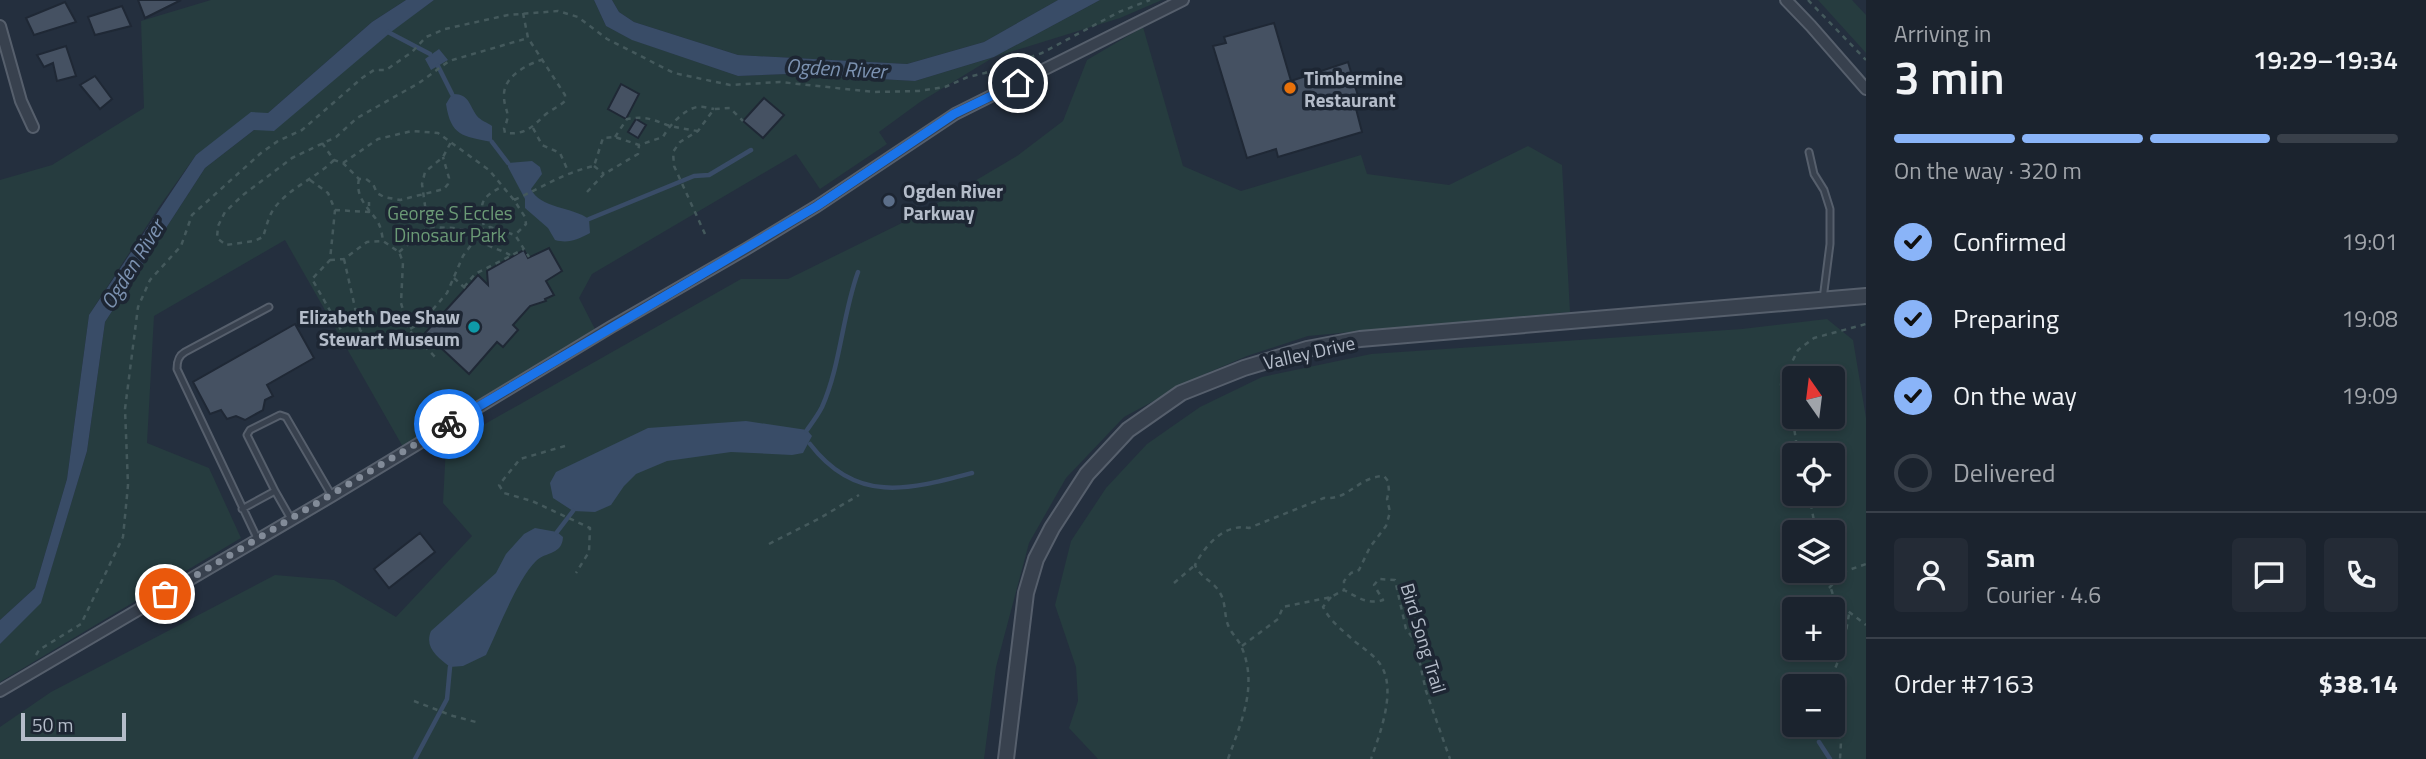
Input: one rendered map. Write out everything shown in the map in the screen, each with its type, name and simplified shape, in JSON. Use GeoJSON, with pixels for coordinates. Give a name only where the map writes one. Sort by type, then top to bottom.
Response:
{"type":"FeatureCollection","features":[{"type":"Feature","properties":{"kind":"street"},"geometry":{"type":"LineString","coordinates":[[0,691],[817,206],[954,114],[1183,0]]}},
{"type":"Feature","properties":{"kind":"street"},"geometry":{"type":"LineString","coordinates":[[1786,0],[1866,89]]}},
{"type":"Feature","properties":{"kind":"street"},"geometry":{"type":"LineString","coordinates":[[0,26],[21,101],[33,127]]}},
{"type":"Feature","properties":{"kind":"street","name":"Valley Drive"},"geometry":{"type":"LineString","coordinates":[[1006,759],[1026,593],[1036,559],[1052,528],[1087,474],[1128,430],[1181,393],[1244,368],[1307,349],[1360,340],[1866,296]]}},
{"type":"Feature","properties":{"kind":"lane"},"geometry":{"type":"LineString","coordinates":[[1809,152],[1814,174],[1824,190],[1830,209],[1830,244],[1823,299]]}},
{"type":"Feature","properties":{"kind":"lane"},"geometry":{"type":"LineString","coordinates":[[258,540],[177,364],[185,352],[269,307]]}},
{"type":"Feature","properties":{"kind":"lane"},"geometry":{"type":"LineString","coordinates":[[291,520],[247,435],[250,430],[280,415],[286,417],[332,496]]}},
{"type":"Feature","properties":{"kind":"lane"},"geometry":{"type":"LineString","coordinates":[[242,509],[275,492]]}},
{"type":"Feature","properties":{"kind":"path"},"geometry":{"type":"LineString","coordinates":[[34,661],[39,650],[81,624],[123,537],[128,485],[125,409],[138,307],[150,279],[181,246],[192,215],[261,153],[278,141],[302,130],[362,78],[374,70],[386,70],[412,52],[426,37],[445,29],[545,10],[568,13],[607,39],[674,73],[730,85],[780,82],[874,92],[919,91],[945,87],[968,76],[985,73],[1042,53],[1119,12],[1150,0]]}},
{"type":"Feature","properties":{"kind":"path"},"geometry":{"type":"LineString","coordinates":[[1808,0],[1866,61]]}},
{"type":"Feature","properties":{"kind":"path"},"geometry":{"type":"LineString","coordinates":[[523,13],[528,38],[565,95],[565,101],[548,112],[533,128],[527,131],[505,132],[509,118],[503,96],[505,90],[516,73],[526,65],[541,60]]}},
{"type":"Feature","properties":{"kind":"path"},"geometry":{"type":"LineString","coordinates":[[334,160],[286,195],[272,212],[263,237],[226,245],[217,238],[218,226],[225,212],[292,158],[336,136],[357,118],[419,83],[449,61],[528,38]]}},
{"type":"Feature","properties":{"kind":"path"},"geometry":{"type":"LineString","coordinates":[[594,166],[603,138],[615,137],[639,145],[663,137],[669,126],[693,108],[730,108],[743,121]]}},
{"type":"Feature","properties":{"kind":"path"},"geometry":{"type":"LineString","coordinates":[[705,234],[674,166],[673,152],[680,142],[698,131],[714,109]]}},
{"type":"Feature","properties":{"kind":"path"},"geometry":{"type":"LineString","coordinates":[[615,137],[627,119],[640,117],[698,131]]}},
{"type":"Feature","properties":{"kind":"path"},"geometry":{"type":"LineString","coordinates":[[533,128],[541,145],[560,153],[568,172]]}},
{"type":"Feature","properties":{"kind":"path"},"geometry":{"type":"LineString","coordinates":[[343,163],[377,139],[399,133],[439,133],[489,170],[514,200],[526,223],[515,235]]}},
{"type":"Feature","properties":{"kind":"path"},"geometry":{"type":"LineString","coordinates":[[428,227],[422,184],[425,172],[443,157],[451,142]]}},
{"type":"Feature","properties":{"kind":"path"},"geometry":{"type":"LineString","coordinates":[[322,143],[334,160],[343,163],[359,179],[366,179],[373,184],[377,193],[400,200],[439,191],[448,184],[443,157]]}},
{"type":"Feature","properties":{"kind":"path"},"geometry":{"type":"LineString","coordinates":[[587,192],[604,174],[638,154],[639,145]]}},
{"type":"Feature","properties":{"kind":"path"},"geometry":{"type":"LineString","coordinates":[[514,200],[536,191],[568,172],[594,166]]}},
{"type":"Feature","properties":{"kind":"path"},"geometry":{"type":"LineString","coordinates":[[594,166],[604,174]]}},
{"type":"Feature","properties":{"kind":"path"},"geometry":{"type":"LineString","coordinates":[[359,179],[358,192],[365,205],[369,202],[369,212],[381,229],[383,241]]}},
{"type":"Feature","properties":{"kind":"path"},"geometry":{"type":"LineString","coordinates":[[310,180],[328,193],[335,210],[330,260],[312,279],[345,337],[367,337]]}},
{"type":"Feature","properties":{"kind":"path"},"geometry":{"type":"LineString","coordinates":[[344,259],[360,330],[373,341],[391,340],[422,322],[447,293],[463,256],[484,228],[481,206],[485,196],[503,186]]}},
{"type":"Feature","properties":{"kind":"path"},"geometry":{"type":"LineString","coordinates":[[335,210],[369,212]]}},
{"type":"Feature","properties":{"kind":"path"},"geometry":{"type":"LineString","coordinates":[[399,251],[428,227],[472,232],[490,227],[515,235],[529,257]]}},
{"type":"Feature","properties":{"kind":"path"},"geometry":{"type":"LineString","coordinates":[[472,232],[483,245],[500,249],[511,256]]}},
{"type":"Feature","properties":{"kind":"path"},"geometry":{"type":"LineString","coordinates":[[330,260],[344,259],[367,242],[383,241],[399,251],[403,262],[401,303],[409,330],[438,360]]}},
{"type":"Feature","properties":{"kind":"path"},"geometry":{"type":"LineString","coordinates":[[454,278],[465,288],[475,274],[524,249]]}},
{"type":"Feature","properties":{"kind":"path"},"geometry":{"type":"LineString","coordinates":[[1796,443],[1794,427],[1783,402],[1781,384],[1798,351],[1814,338],[1866,324]]}},
{"type":"Feature","properties":{"kind":"path"},"geometry":{"type":"LineString","coordinates":[[565,446],[520,459],[499,485],[504,493],[532,501],[590,528],[589,552],[576,573]]}},
{"type":"Feature","properties":{"kind":"path"},"geometry":{"type":"LineString","coordinates":[[1174,583],[1195,565],[1202,551],[1227,530],[1239,526],[1249,528],[1324,498],[1336,499],[1347,494],[1354,486],[1375,476],[1384,476],[1388,481],[1387,499],[1390,512],[1386,526],[1370,547],[1359,570],[1351,573],[1344,581],[1344,590],[1331,597],[1283,607],[1278,619],[1242,646]]}},
{"type":"Feature","properties":{"kind":"path"},"geometry":{"type":"LineString","coordinates":[[769,544],[859,495]]}},
{"type":"Feature","properties":{"kind":"path"},"geometry":{"type":"LineString","coordinates":[[1829,588],[1846,571],[1866,564]]}},
{"type":"Feature","properties":{"kind":"path"},"geometry":{"type":"LineString","coordinates":[[1195,565],[1198,573],[1221,593],[1228,626],[1242,646],[1248,667],[1250,688],[1246,710],[1228,759]]}},
{"type":"Feature","properties":{"kind":"path","name":"Bird Song Trail"},"geometry":{"type":"LineString","coordinates":[[1344,590],[1369,603],[1377,602],[1383,600],[1374,585],[1379,579],[1395,580],[1406,629],[1415,642],[1426,691],[1450,759]]}},
{"type":"Feature","properties":{"kind":"path"},"geometry":{"type":"LineString","coordinates":[[1828,583],[1835,601],[1866,625]]}},
{"type":"Feature","properties":{"kind":"path"},"geometry":{"type":"LineString","coordinates":[[1331,597],[1323,607],[1328,618],[1376,658],[1385,676],[1386,701],[1371,759]]}},
{"type":"Feature","properties":{"kind":"path"},"geometry":{"type":"LineString","coordinates":[[1833,674],[1843,649],[1850,614]]}},
{"type":"Feature","properties":{"kind":"path"},"geometry":{"type":"LineString","coordinates":[[414,701],[476,722]]}},
{"type":"Feature","properties":{"kind":"path"},"geometry":{"type":"LineString","coordinates":[[1839,737],[1840,759]]}},
{"type":"Feature","properties":{"kind":"green space"},"geometry":{"type":"Polygon","coordinates":[[[211,0],[406,0],[372,22],[268,113],[196,155],[159,207],[89,315],[67,479],[35,588],[0,620],[0,180],[52,165],[144,108],[141,21],[211,0]]]}},
{"type":"Feature","properties":{"kind":"green space","name":"George S Eccles Dinosaur Park"},"geometry":{"type":"Polygon","coordinates":[[[434,0],[594,0],[606,26],[633,40],[738,76],[788,74],[915,81],[994,57],[920,102],[879,132],[887,144],[820,189],[796,154],[592,274],[579,298],[597,333],[403,447],[285,240],[154,316],[147,443],[209,468],[241,538],[0,682],[0,644],[41,602],[87,451],[105,322],[205,168],[434,0]]]}},
{"type":"Feature","properties":{"kind":"green space"},"geometry":{"type":"Polygon","coordinates":[[[612,0],[1058,0],[984,42],[907,64],[738,55],[634,22],[619,12],[612,0]]]}},
{"type":"Feature","properties":{"kind":"green space"},"geometry":{"type":"Polygon","coordinates":[[[1100,0],[1162,0],[1120,18],[994,57],[1100,0]]]}},
{"type":"Feature","properties":{"kind":"green space"},"geometry":{"type":"Polygon","coordinates":[[[1818,0],[1852,0],[1866,15],[1866,53],[1818,0]]]}},
{"type":"Feature","properties":{"kind":"green space"},"geometry":{"type":"Polygon","coordinates":[[[1143,27],[1183,166],[1241,191],[1361,155],[1367,174],[1449,185],[1528,146],[1562,165],[1570,312],[1308,336],[1247,356],[1198,377],[1124,417],[1066,478],[1029,543],[996,667],[984,759],[0,759],[0,727],[51,692],[275,575],[334,580],[396,617],[472,536],[443,503],[446,446],[741,279],[788,279],[912,218],[1017,156],[1063,121],[1087,60],[1143,27]]]}},
{"type":"Feature","properties":{"kind":"green space"},"geometry":{"type":"Polygon","coordinates":[[[1827,319],[1853,340],[1866,418],[1866,759],[1098,759],[1069,728],[1078,701],[1076,667],[1055,605],[1071,541],[1106,488],[1147,444],[1200,407],[1262,377],[1371,354],[1742,329],[1827,319]]]}},
{"type":"Feature","properties":{"kind":"water","name":"Ogden River"},"geometry":{"type":"Polygon","coordinates":[[[406,0],[434,0],[391,32],[274,131],[254,130],[205,168],[105,322],[87,451],[41,603],[0,644],[0,620],[35,588],[67,479],[89,315],[196,155],[251,112],[268,113],[372,22],[406,0]]]}},
{"type":"Feature","properties":{"kind":"water","name":"Ogden River"},"geometry":{"type":"Polygon","coordinates":[[[594,0],[612,0],[619,12],[634,22],[738,55],[907,64],[984,42],[1058,0],[1100,0],[994,57],[915,81],[788,74],[738,76],[632,40],[606,26],[594,0]]]}},
{"type":"Feature","properties":{"kind":"water"},"geometry":{"type":"Polygon","coordinates":[[[439,49],[448,60],[431,70],[425,59],[439,49]]]}},
{"type":"Feature","properties":{"kind":"water"},"geometry":{"type":"Polygon","coordinates":[[[452,94],[462,95],[478,117],[492,126],[492,142],[466,136],[455,129],[446,104],[452,94]]]}},
{"type":"Feature","properties":{"kind":"water"},"geometry":{"type":"Polygon","coordinates":[[[532,161],[540,167],[542,174],[531,189],[535,195],[549,204],[589,219],[590,233],[569,241],[555,240],[548,228],[525,208],[525,199],[508,163],[532,161]]]}},
{"type":"Feature","properties":{"kind":"water"},"geometry":{"type":"Polygon","coordinates":[[[746,421],[807,430],[812,436],[803,453],[792,455],[731,452],[667,461],[636,474],[611,505],[595,512],[573,511],[553,498],[550,483],[556,472],[648,428],[746,421]]]}},
{"type":"Feature","properties":{"kind":"water"},"geometry":{"type":"Polygon","coordinates":[[[535,528],[557,532],[563,537],[560,547],[540,558],[529,569],[486,655],[463,666],[450,667],[431,647],[431,631],[496,573],[506,554],[524,534],[535,528]]]}},
{"type":"Feature","properties":{"kind":"building"},"geometry":{"type":"Polygon","coordinates":[[[138,0],[181,0],[145,18],[138,0]]]}},
{"type":"Feature","properties":{"kind":"building"},"geometry":{"type":"Polygon","coordinates":[[[65,2],[76,22],[34,35],[26,18],[65,2]]]}},
{"type":"Feature","properties":{"kind":"building"},"geometry":{"type":"Polygon","coordinates":[[[122,6],[131,26],[95,35],[88,17],[122,6]]]}},
{"type":"Feature","properties":{"kind":"building","name":"Timbermine Restaurant"},"geometry":{"type":"Polygon","coordinates":[[[1274,23],[1291,81],[1348,62],[1358,96],[1353,97],[1362,132],[1278,157],[1276,149],[1247,158],[1213,46],[1226,43],[1224,37],[1274,23]]]}},
{"type":"Feature","properties":{"kind":"building"},"geometry":{"type":"Polygon","coordinates":[[[66,46],[76,76],[57,81],[53,63],[44,67],[37,55],[66,46]]]}},
{"type":"Feature","properties":{"kind":"building"},"geometry":{"type":"Polygon","coordinates":[[[95,76],[112,99],[100,109],[80,85],[95,76]]]}},
{"type":"Feature","properties":{"kind":"building"},"geometry":{"type":"Polygon","coordinates":[[[621,84],[639,94],[626,119],[608,109],[621,84]]]}},
{"type":"Feature","properties":{"kind":"building"},"geometry":{"type":"Polygon","coordinates":[[[764,98],[784,115],[763,138],[743,121],[764,98]]]}},
{"type":"Feature","properties":{"kind":"building"},"geometry":{"type":"Polygon","coordinates":[[[636,119],[646,125],[638,138],[628,132],[636,119]]]}},
{"type":"Feature","properties":{"kind":"building"},"geometry":{"type":"Polygon","coordinates":[[[549,248],[562,271],[546,281],[554,295],[545,299],[546,301],[530,306],[513,325],[518,330],[503,347],[497,342],[469,374],[425,333],[478,275],[488,285],[487,271],[524,250],[528,258],[549,248]]]}},
{"type":"Feature","properties":{"kind":"building"},"geometry":{"type":"Polygon","coordinates":[[[295,324],[314,358],[267,385],[273,396],[265,400],[263,410],[245,420],[236,416],[227,419],[221,410],[210,414],[193,382],[295,324]]]}},
{"type":"Feature","properties":{"kind":"building"},"geometry":{"type":"Polygon","coordinates":[[[420,533],[435,552],[389,588],[374,569],[420,533]]]}},
{"type":"Feature","properties":{"kind":"waterway"},"geometry":{"type":"LineString","coordinates":[[388,32],[430,54]]}},
{"type":"Feature","properties":{"kind":"waterway"},"geometry":{"type":"LineString","coordinates":[[438,66],[452,94]]}},
{"type":"Feature","properties":{"kind":"waterway"},"geometry":{"type":"LineString","coordinates":[[492,142],[508,163]]}},
{"type":"Feature","properties":{"kind":"waterway"},"geometry":{"type":"LineString","coordinates":[[589,219],[694,176],[709,175],[751,150]]}},
{"type":"Feature","properties":{"kind":"waterway"},"geometry":{"type":"LineString","coordinates":[[807,430],[828,391],[858,272]]}},
{"type":"Feature","properties":{"kind":"waterway"},"geometry":{"type":"LineString","coordinates":[[810,444],[828,463],[846,476],[865,484],[905,487],[972,473]]}},
{"type":"Feature","properties":{"kind":"waterway"},"geometry":{"type":"LineString","coordinates":[[557,532],[573,511]]}},
{"type":"Feature","properties":{"kind":"waterway"},"geometry":{"type":"LineString","coordinates":[[415,759],[447,699],[450,667]]}},
{"type":"Feature","properties":{"kind":"waterway"},"geometry":{"type":"LineString","coordinates":[[1819,742],[1830,759]]}},
{"type":"Feature","properties":{"kind":"way so far"},"geometry":{"type":"LineString","coordinates":[[165,594],[449,424]]}},
{"type":"Feature","properties":{"kind":"place","name":"Timbermine Restaurant"},"geometry":{"type":"Point","coordinates":[1290,88]}},
{"type":"Feature","properties":{"kind":"place","name":"Ogden River Parkway"},"geometry":{"type":"Point","coordinates":[889,201]}},
{"type":"Feature","properties":{"kind":"place","name":"Elizabeth Dee Shaw Stewart Museum"},"geometry":{"type":"Point","coordinates":[474,327]}},
{"type":"Feature","properties":{"kind":"route"},"geometry":{"type":"LineString","coordinates":[[449,424],[817,206],[954,114],[1018,83]]}}]}
